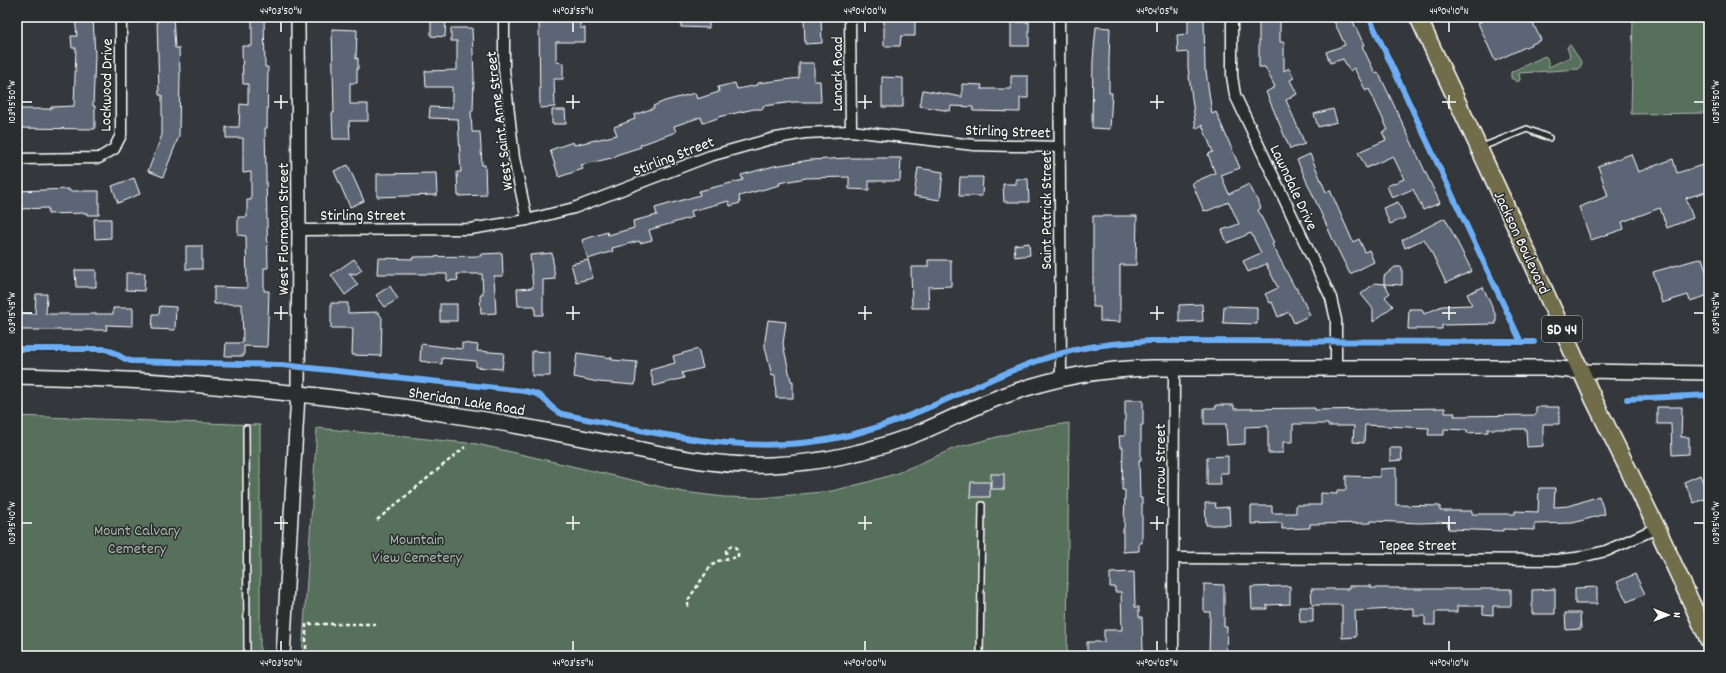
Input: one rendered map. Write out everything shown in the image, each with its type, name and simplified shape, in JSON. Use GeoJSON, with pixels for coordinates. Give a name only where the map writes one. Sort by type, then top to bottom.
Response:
{"type":"FeatureCollection","features":[{"type":"Feature","properties":{"kind":"main road","name":"Jackson Boulevard"},"geometry":{"type":"LineString","coordinates":[[1418,17],[1480,148],[1594,400],[1657,528],[1709,641]]}},
{"type":"Feature","properties":{"kind":"main road","name":"Sheridan Lake Road"},"geometry":{"type":"LineString","coordinates":[[17,376],[148,381],[221,386],[298,394],[478,418],[655,453],[703,460],[768,465],[809,462],[863,452],[921,432],[1001,396],[1062,378],[1109,370],[1174,368],[1547,368],[1581,371]]}},
{"type":"Feature","properties":{"kind":"street","name":"Lockwood Drive"},"geometry":{"type":"LineString","coordinates":[[17,160],[99,158],[114,149],[121,135],[121,17]]}},
{"type":"Feature","properties":{"kind":"street","name":"West Flormann Street"},"geometry":{"type":"LineString","coordinates":[[283,656],[298,394],[298,17]]}},
{"type":"Feature","properties":{"kind":"street","name":"West Saint Anne Street"},"geometry":{"type":"LineString","coordinates":[[504,17],[505,76],[514,158],[527,220]]}},
{"type":"Feature","properties":{"kind":"street","name":"Lanark Road"},"geometry":{"type":"LineString","coordinates":[[850,17],[851,131]]}},
{"type":"Feature","properties":{"kind":"street","name":"Saint Patrick Street"},"geometry":{"type":"LineString","coordinates":[[1059,17],[1062,378]]}},
{"type":"Feature","properties":{"kind":"street","name":"Lawndale Drive"},"geometry":{"type":"LineString","coordinates":[[1232,17],[1232,76],[1235,96],[1331,298],[1336,320],[1336,368]]}},
{"type":"Feature","properties":{"kind":"street","name":"Stirling Street"},"geometry":{"type":"LineString","coordinates":[[299,230],[470,229],[527,220],[574,208],[710,156],[741,146],[805,133],[851,131],[974,145],[1060,147]]}},
{"type":"Feature","properties":{"kind":"street","name":"Arrow Street"},"geometry":{"type":"LineString","coordinates":[[1173,656],[1174,368]]}},
{"type":"Feature","properties":{"kind":"street","name":"Sheridan Lake Road"},"geometry":{"type":"LineString","coordinates":[[1581,371],[1709,373]]}},
{"type":"Feature","properties":{"kind":"street","name":"Tepee Street"},"geometry":{"type":"LineString","coordinates":[[1174,558],[1557,560],[1576,558],[1606,551],[1657,528]]}},
{"type":"Feature","properties":{"kind":"lane"},"geometry":{"type":"LineString","coordinates":[[1480,148],[1527,129],[1549,138]]}},
{"type":"Feature","properties":{"kind":"lane"},"geometry":{"type":"LineString","coordinates":[[246,428],[247,656]]}},
{"type":"Feature","properties":{"kind":"lane"},"geometry":{"type":"LineString","coordinates":[[980,656],[982,505]]}},
{"type":"Feature","properties":{"kind":"path"},"geometry":{"type":"LineString","coordinates":[[377,520],[465,447]]}},
{"type":"Feature","properties":{"kind":"path"},"geometry":{"type":"LineString","coordinates":[[688,607],[688,600],[710,567],[718,561],[738,557],[738,552],[735,547],[728,548],[726,551],[727,558]]}},
{"type":"Feature","properties":{"kind":"path"},"geometry":{"type":"LineString","coordinates":[[306,656],[306,624],[378,624]]}},
{"type":"Feature","properties":{"kind":"green space"},"geometry":{"type":"Polygon","coordinates":[[[1633,17],[1709,17],[1709,113],[1631,114],[1633,17]]]}},
{"type":"Feature","properties":{"kind":"green space"},"geometry":{"type":"Polygon","coordinates":[[[1570,45],[1582,63],[1579,69],[1519,73],[1520,80],[1518,82],[1511,78],[1511,72],[1545,56],[1549,67],[1568,58],[1570,56],[1567,47],[1570,45]]]}},
{"type":"Feature","properties":{"kind":"green space","name":"Mount Calvary Cemetery"},"geometry":{"type":"Polygon","coordinates":[[[17,416],[260,425],[260,656],[17,656],[17,416]]]}},
{"type":"Feature","properties":{"kind":"green space","name":"Mountain View Cemetery"},"geometry":{"type":"Polygon","coordinates":[[[1069,423],[1067,656],[302,656],[317,428],[477,444],[683,492],[724,497],[761,498],[832,491],[895,474],[955,448],[1020,431],[1069,423]]]}},
{"type":"Feature","properties":{"kind":"building"},"geometry":{"type":"Polygon","coordinates":[[[75,17],[93,17],[95,56],[93,106],[95,106],[95,129],[17,128],[17,109],[51,109],[51,107],[74,106],[76,48],[72,48],[71,36],[77,36],[75,17]]]}},
{"type":"Feature","properties":{"kind":"building"},"geometry":{"type":"Polygon","coordinates":[[[157,17],[173,17],[175,48],[179,48],[180,74],[179,136],[163,177],[148,171],[162,135],[162,95],[159,95],[157,17]]]}},
{"type":"Feature","properties":{"kind":"building"},"geometry":{"type":"Polygon","coordinates":[[[252,17],[264,17],[265,67],[268,67],[267,128],[265,128],[268,268],[264,268],[264,291],[269,291],[267,347],[244,346],[244,356],[225,356],[226,343],[243,343],[242,304],[214,304],[214,287],[247,288],[246,236],[238,235],[238,217],[247,217],[247,200],[251,200],[251,172],[243,173],[243,138],[226,138],[226,127],[239,127],[240,104],[248,105],[248,84],[243,84],[242,46],[252,46],[252,17]]]}},
{"type":"Feature","properties":{"kind":"building"},"geometry":{"type":"Polygon","coordinates":[[[539,17],[580,20],[580,28],[585,28],[585,42],[556,42],[556,62],[563,63],[563,79],[554,79],[555,107],[540,108],[539,17]]]}},
{"type":"Feature","properties":{"kind":"building"},"geometry":{"type":"Polygon","coordinates":[[[681,17],[709,17],[709,28],[681,27],[681,17]]]}},
{"type":"Feature","properties":{"kind":"building"},"geometry":{"type":"Polygon","coordinates":[[[1188,17],[1204,17],[1205,71],[1212,114],[1216,112],[1240,168],[1221,175],[1229,194],[1249,184],[1261,208],[1258,210],[1274,243],[1272,244],[1295,288],[1297,288],[1310,315],[1294,323],[1289,312],[1278,317],[1272,302],[1270,303],[1265,294],[1278,288],[1266,264],[1248,272],[1243,261],[1261,253],[1251,233],[1227,243],[1222,230],[1239,224],[1229,202],[1204,211],[1192,183],[1215,173],[1208,154],[1213,152],[1202,125],[1196,129],[1188,68],[1188,52],[1178,53],[1177,35],[1188,34],[1188,17]]]}},
{"type":"Feature","properties":{"kind":"building"},"geometry":{"type":"Polygon","coordinates":[[[1259,17],[1280,17],[1280,42],[1284,42],[1284,71],[1289,68],[1294,78],[1290,80],[1297,94],[1286,100],[1305,144],[1290,149],[1266,92],[1275,87],[1265,67],[1259,67],[1259,17]]]}},
{"type":"Feature","properties":{"kind":"building"},"geometry":{"type":"Polygon","coordinates":[[[1332,17],[1351,17],[1364,45],[1362,46],[1375,73],[1378,72],[1383,82],[1440,203],[1423,210],[1413,189],[1392,198],[1387,186],[1404,179],[1393,156],[1366,168],[1358,152],[1386,140],[1382,132],[1388,130],[1369,89],[1366,91],[1354,68],[1350,71],[1343,59],[1330,63],[1326,52],[1345,45],[1332,17]]]}},
{"type":"Feature","properties":{"kind":"building"},"geometry":{"type":"Polygon","coordinates":[[[1480,17],[1530,17],[1541,40],[1495,61],[1478,23],[1482,21],[1480,17]]]}},
{"type":"Feature","properties":{"kind":"building"},"geometry":{"type":"Polygon","coordinates":[[[804,18],[821,18],[822,43],[805,44],[804,18]]]}},
{"type":"Feature","properties":{"kind":"building"},"geometry":{"type":"Polygon","coordinates":[[[884,18],[915,19],[915,36],[901,36],[900,46],[884,46],[884,18]]]}},
{"type":"Feature","properties":{"kind":"building"},"geometry":{"type":"Polygon","coordinates":[[[431,20],[446,20],[445,37],[431,36],[431,20]]]}},
{"type":"Feature","properties":{"kind":"building"},"geometry":{"type":"Polygon","coordinates":[[[1011,22],[1029,22],[1029,46],[1011,46],[1011,22]]]}},
{"type":"Feature","properties":{"kind":"building"},"geometry":{"type":"Polygon","coordinates":[[[1096,27],[1110,28],[1109,93],[1112,93],[1110,129],[1092,128],[1093,60],[1096,27]]]}},
{"type":"Feature","properties":{"kind":"building"},"geometry":{"type":"Polygon","coordinates":[[[451,28],[472,28],[474,77],[473,111],[471,111],[472,132],[480,132],[482,165],[485,165],[486,195],[458,196],[457,172],[461,172],[458,119],[429,118],[430,107],[452,108],[452,87],[426,87],[425,71],[457,70],[457,41],[451,41],[451,28]]]}},
{"type":"Feature","properties":{"kind":"building"},"geometry":{"type":"Polygon","coordinates":[[[332,29],[357,30],[357,83],[350,83],[350,104],[368,104],[368,121],[349,121],[350,139],[333,139],[332,113],[334,113],[332,29]]]}},
{"type":"Feature","properties":{"kind":"building"},"geometry":{"type":"Polygon","coordinates":[[[799,63],[814,63],[814,81],[820,81],[821,102],[794,102],[763,106],[763,109],[754,109],[718,117],[703,123],[701,117],[674,126],[676,132],[640,145],[641,147],[616,155],[616,157],[581,165],[583,169],[559,177],[550,150],[573,142],[574,145],[617,135],[614,127],[635,119],[634,115],[654,108],[653,106],[665,101],[695,93],[697,99],[719,92],[718,87],[735,83],[737,89],[758,85],[758,83],[799,78],[799,63]]]}},
{"type":"Feature","properties":{"kind":"building"},"geometry":{"type":"Polygon","coordinates":[[[1011,76],[1028,76],[1028,98],[1020,98],[1020,112],[973,111],[973,107],[951,106],[950,111],[920,106],[923,90],[962,97],[962,84],[982,85],[981,89],[1011,89],[1011,76]]]}},
{"type":"Feature","properties":{"kind":"building"},"geometry":{"type":"Polygon","coordinates":[[[882,77],[903,78],[903,107],[882,107],[882,77]]]}},
{"type":"Feature","properties":{"kind":"building"},"geometry":{"type":"Polygon","coordinates":[[[1333,109],[1337,122],[1318,127],[1314,114],[1333,109]]]}},
{"type":"Feature","properties":{"kind":"building"},"geometry":{"type":"Polygon","coordinates":[[[552,110],[565,110],[566,124],[552,124],[552,110]]]}},
{"type":"Feature","properties":{"kind":"building"},"geometry":{"type":"Polygon","coordinates":[[[1310,154],[1326,192],[1330,190],[1353,242],[1359,239],[1365,252],[1369,250],[1374,262],[1350,274],[1297,160],[1310,154]]]}},
{"type":"Feature","properties":{"kind":"building"},"geometry":{"type":"Polygon","coordinates":[[[1631,154],[1638,172],[1673,159],[1677,173],[1709,163],[1709,191],[1686,198],[1693,218],[1667,228],[1660,208],[1622,222],[1624,229],[1591,240],[1579,207],[1608,196],[1598,166],[1631,154]]]}},
{"type":"Feature","properties":{"kind":"building"},"geometry":{"type":"Polygon","coordinates":[[[901,158],[900,181],[869,181],[869,190],[849,189],[849,177],[806,178],[779,183],[780,185],[739,196],[740,203],[730,206],[729,201],[691,211],[693,217],[649,230],[652,240],[640,243],[639,241],[612,248],[613,251],[588,259],[582,240],[607,232],[608,235],[634,228],[633,221],[657,215],[655,208],[700,195],[699,191],[743,180],[741,175],[774,166],[810,160],[901,158]]]}},
{"type":"Feature","properties":{"kind":"building"},"geometry":{"type":"Polygon","coordinates":[[[348,165],[364,201],[350,207],[334,171],[348,165]]]}},
{"type":"Feature","properties":{"kind":"building"},"geometry":{"type":"Polygon","coordinates":[[[918,168],[943,172],[940,200],[914,196],[918,168]]]}},
{"type":"Feature","properties":{"kind":"building"},"geometry":{"type":"Polygon","coordinates":[[[436,173],[437,195],[377,197],[377,174],[436,173]]]}},
{"type":"Feature","properties":{"kind":"building"},"geometry":{"type":"Polygon","coordinates":[[[960,177],[983,177],[982,196],[959,196],[960,177]]]}},
{"type":"Feature","properties":{"kind":"building"},"geometry":{"type":"Polygon","coordinates":[[[134,178],[140,194],[118,203],[112,186],[134,178]]]}},
{"type":"Feature","properties":{"kind":"building"},"geometry":{"type":"Polygon","coordinates":[[[1016,179],[1028,179],[1029,202],[1004,202],[1003,184],[1016,184],[1016,179]]]}},
{"type":"Feature","properties":{"kind":"building"},"geometry":{"type":"Polygon","coordinates":[[[69,189],[69,191],[99,191],[99,215],[87,215],[87,213],[48,214],[48,208],[17,209],[17,191],[69,189]]]}},
{"type":"Feature","properties":{"kind":"building"},"geometry":{"type":"Polygon","coordinates":[[[1398,202],[1405,218],[1390,224],[1383,208],[1398,202]]]}},
{"type":"Feature","properties":{"kind":"building"},"geometry":{"type":"Polygon","coordinates":[[[1093,216],[1137,216],[1136,265],[1120,265],[1120,322],[1100,321],[1100,307],[1093,307],[1093,216]]]}},
{"type":"Feature","properties":{"kind":"building"},"geometry":{"type":"Polygon","coordinates":[[[1445,218],[1472,271],[1446,283],[1424,239],[1405,248],[1402,240],[1445,218]]]}},
{"type":"Feature","properties":{"kind":"building"},"geometry":{"type":"Polygon","coordinates":[[[94,219],[111,219],[111,238],[95,239],[94,219]]]}},
{"type":"Feature","properties":{"kind":"building"},"geometry":{"type":"Polygon","coordinates":[[[1029,243],[1030,255],[1015,257],[1014,245],[1029,243]]]}},
{"type":"Feature","properties":{"kind":"building"},"geometry":{"type":"Polygon","coordinates":[[[186,246],[202,246],[202,269],[186,269],[186,246]]]}},
{"type":"Feature","properties":{"kind":"building"},"geometry":{"type":"Polygon","coordinates":[[[502,253],[503,276],[494,276],[496,313],[481,314],[480,295],[483,295],[482,274],[457,274],[458,280],[447,281],[447,274],[377,274],[378,258],[413,259],[413,257],[481,256],[481,254],[502,253]]]}},
{"type":"Feature","properties":{"kind":"building"},"geometry":{"type":"Polygon","coordinates":[[[552,253],[555,279],[543,280],[543,315],[535,315],[535,306],[518,306],[517,289],[533,288],[530,255],[552,253]]]}},
{"type":"Feature","properties":{"kind":"building"},"geometry":{"type":"Polygon","coordinates":[[[1702,258],[1709,280],[1709,295],[1690,301],[1688,295],[1662,303],[1653,272],[1702,258]]]}},
{"type":"Feature","properties":{"kind":"building"},"geometry":{"type":"Polygon","coordinates":[[[354,259],[362,270],[356,274],[349,273],[358,285],[345,295],[331,275],[354,259]]]}},
{"type":"Feature","properties":{"kind":"building"},"geometry":{"type":"Polygon","coordinates":[[[588,260],[593,278],[576,282],[571,264],[588,260]]]}},
{"type":"Feature","properties":{"kind":"building"},"geometry":{"type":"Polygon","coordinates":[[[928,260],[951,260],[951,286],[928,287],[929,308],[912,308],[911,267],[928,267],[928,260]]]}},
{"type":"Feature","properties":{"kind":"building"},"geometry":{"type":"Polygon","coordinates":[[[1395,267],[1402,267],[1402,285],[1384,284],[1384,276],[1395,267]]]}},
{"type":"Feature","properties":{"kind":"building"},"geometry":{"type":"Polygon","coordinates":[[[75,270],[96,270],[96,287],[76,287],[75,270]]]}},
{"type":"Feature","properties":{"kind":"building"},"geometry":{"type":"Polygon","coordinates":[[[126,273],[145,273],[144,291],[126,290],[126,273]]]}},
{"type":"Feature","properties":{"kind":"building"},"geometry":{"type":"Polygon","coordinates":[[[1375,283],[1384,284],[1390,293],[1385,297],[1393,306],[1373,322],[1373,309],[1361,294],[1375,283]]]}},
{"type":"Feature","properties":{"kind":"building"},"geometry":{"type":"Polygon","coordinates":[[[390,286],[398,299],[385,307],[376,295],[390,286]]]}},
{"type":"Feature","properties":{"kind":"building"},"geometry":{"type":"Polygon","coordinates":[[[1483,287],[1496,316],[1496,324],[1442,325],[1442,329],[1408,329],[1409,309],[1422,309],[1424,314],[1442,306],[1472,305],[1467,294],[1483,287]]]}},
{"type":"Feature","properties":{"kind":"building"},"geometry":{"type":"Polygon","coordinates":[[[36,294],[47,294],[46,314],[113,314],[113,308],[133,308],[133,326],[106,325],[107,330],[17,330],[17,313],[35,314],[36,294]]]}},
{"type":"Feature","properties":{"kind":"building"},"geometry":{"type":"Polygon","coordinates":[[[331,303],[348,303],[348,313],[378,312],[382,318],[381,356],[352,355],[353,328],[331,328],[331,303]]]}},
{"type":"Feature","properties":{"kind":"building"},"geometry":{"type":"Polygon","coordinates":[[[440,304],[457,304],[457,321],[440,321],[440,304]]]}},
{"type":"Feature","properties":{"kind":"building"},"geometry":{"type":"Polygon","coordinates":[[[1202,304],[1203,321],[1179,322],[1179,305],[1202,304]]]}},
{"type":"Feature","properties":{"kind":"building"},"geometry":{"type":"Polygon","coordinates":[[[160,306],[176,307],[175,330],[152,329],[153,314],[159,314],[160,306]]]}},
{"type":"Feature","properties":{"kind":"building"},"geometry":{"type":"Polygon","coordinates":[[[1224,306],[1257,307],[1257,324],[1223,323],[1224,306]]]}},
{"type":"Feature","properties":{"kind":"building"},"geometry":{"type":"Polygon","coordinates":[[[768,320],[786,322],[783,344],[791,381],[793,381],[793,398],[776,398],[775,375],[772,376],[765,347],[768,320]]]}},
{"type":"Feature","properties":{"kind":"building"},"geometry":{"type":"Polygon","coordinates":[[[462,343],[478,345],[477,351],[504,353],[502,369],[476,367],[476,361],[442,358],[442,364],[420,361],[421,344],[462,349],[462,343]]]}},
{"type":"Feature","properties":{"kind":"building"},"geometry":{"type":"Polygon","coordinates":[[[698,349],[703,368],[682,373],[684,378],[654,386],[650,370],[675,363],[673,356],[698,349]]]}},
{"type":"Feature","properties":{"kind":"building"},"geometry":{"type":"Polygon","coordinates":[[[532,351],[550,352],[550,376],[532,376],[532,351]]]}},
{"type":"Feature","properties":{"kind":"building"},"geometry":{"type":"Polygon","coordinates":[[[577,353],[612,358],[612,360],[637,362],[635,385],[598,382],[574,377],[577,353]]]}},
{"type":"Feature","properties":{"kind":"building"},"geometry":{"type":"Polygon","coordinates":[[[1125,400],[1143,400],[1141,460],[1139,460],[1140,498],[1142,498],[1142,543],[1139,543],[1139,551],[1123,552],[1125,490],[1122,490],[1123,447],[1120,447],[1119,436],[1125,436],[1125,400]]]}},
{"type":"Feature","properties":{"kind":"building"},"geometry":{"type":"Polygon","coordinates":[[[1216,405],[1234,405],[1234,409],[1315,408],[1315,410],[1445,408],[1445,413],[1455,413],[1454,416],[1536,415],[1536,407],[1559,407],[1559,424],[1543,424],[1543,446],[1527,447],[1526,429],[1488,429],[1488,432],[1467,433],[1467,430],[1444,429],[1444,435],[1428,435],[1429,428],[1365,425],[1364,443],[1353,442],[1354,426],[1293,424],[1293,442],[1283,442],[1283,453],[1268,453],[1268,426],[1245,427],[1245,444],[1227,445],[1226,424],[1204,424],[1204,408],[1216,408],[1216,405]]]}},
{"type":"Feature","properties":{"kind":"building"},"geometry":{"type":"Polygon","coordinates":[[[1657,407],[1682,407],[1681,437],[1689,437],[1689,454],[1672,455],[1671,424],[1657,424],[1657,407]]]}},
{"type":"Feature","properties":{"kind":"building"},"geometry":{"type":"Polygon","coordinates":[[[1390,448],[1401,448],[1402,460],[1390,461],[1390,448]]]}},
{"type":"Feature","properties":{"kind":"building"},"geometry":{"type":"Polygon","coordinates":[[[1228,456],[1228,473],[1220,473],[1221,485],[1207,485],[1207,457],[1228,456]]]}},
{"type":"Feature","properties":{"kind":"building"},"geometry":{"type":"Polygon","coordinates":[[[1396,468],[1396,505],[1440,506],[1440,511],[1472,511],[1472,514],[1515,514],[1515,511],[1538,512],[1539,488],[1555,488],[1554,507],[1569,506],[1599,496],[1605,514],[1573,523],[1535,524],[1535,530],[1503,529],[1503,531],[1448,529],[1448,522],[1420,523],[1371,521],[1371,523],[1310,524],[1310,528],[1282,529],[1282,523],[1251,524],[1251,506],[1272,506],[1272,513],[1296,513],[1296,505],[1321,505],[1321,493],[1337,494],[1337,490],[1346,490],[1346,476],[1380,477],[1380,469],[1396,468]]]}},
{"type":"Feature","properties":{"kind":"building"},"geometry":{"type":"Polygon","coordinates":[[[991,474],[1004,474],[1004,489],[991,489],[991,474]]]}},
{"type":"Feature","properties":{"kind":"building"},"geometry":{"type":"Polygon","coordinates":[[[1700,475],[1709,497],[1694,503],[1684,482],[1700,475]]]}},
{"type":"Feature","properties":{"kind":"building"},"geometry":{"type":"Polygon","coordinates":[[[971,482],[990,482],[990,497],[970,497],[971,482]]]}},
{"type":"Feature","properties":{"kind":"building"},"geometry":{"type":"Polygon","coordinates":[[[1205,503],[1215,503],[1216,508],[1229,507],[1230,525],[1206,525],[1205,503]]]}},
{"type":"Feature","properties":{"kind":"building"},"geometry":{"type":"Polygon","coordinates":[[[1134,572],[1135,607],[1139,607],[1139,617],[1142,617],[1143,650],[1139,651],[1139,656],[1087,656],[1087,642],[1104,642],[1104,630],[1122,630],[1121,592],[1115,592],[1115,587],[1110,587],[1110,573],[1134,572]]]}},
{"type":"Feature","properties":{"kind":"building"},"geometry":{"type":"Polygon","coordinates":[[[1635,574],[1645,594],[1627,602],[1617,582],[1635,574]]]}},
{"type":"Feature","properties":{"kind":"building"},"geometry":{"type":"Polygon","coordinates":[[[1204,584],[1224,585],[1224,627],[1227,627],[1226,656],[1209,656],[1210,612],[1204,612],[1204,584]]]}},
{"type":"Feature","properties":{"kind":"building"},"geometry":{"type":"Polygon","coordinates":[[[1290,586],[1290,604],[1267,605],[1267,609],[1252,609],[1251,587],[1290,586]]]}},
{"type":"Feature","properties":{"kind":"building"},"geometry":{"type":"Polygon","coordinates":[[[1349,586],[1371,586],[1371,588],[1399,589],[1511,589],[1511,606],[1493,606],[1493,615],[1483,614],[1483,606],[1457,606],[1457,612],[1435,612],[1435,625],[1425,625],[1425,616],[1414,616],[1414,608],[1355,611],[1356,637],[1342,638],[1342,605],[1312,605],[1311,589],[1349,589],[1349,586]]]}},
{"type":"Feature","properties":{"kind":"building"},"geometry":{"type":"Polygon","coordinates":[[[1597,587],[1597,604],[1575,604],[1575,588],[1597,587]]]}},
{"type":"Feature","properties":{"kind":"building"},"geometry":{"type":"Polygon","coordinates":[[[1555,589],[1555,614],[1532,614],[1532,590],[1555,589]]]}},
{"type":"Feature","properties":{"kind":"building"},"geometry":{"type":"Polygon","coordinates":[[[1299,607],[1313,607],[1313,622],[1300,622],[1299,607]]]}},
{"type":"Feature","properties":{"kind":"building"},"geometry":{"type":"Polygon","coordinates":[[[1565,613],[1580,613],[1581,629],[1566,630],[1565,613]]]}},
{"type":"Feature","properties":{"kind":"cycle path"},"geometry":{"type":"LineString","coordinates":[[1369,17],[1521,342]]}},
{"type":"Feature","properties":{"kind":"cycle path"},"geometry":{"type":"LineString","coordinates":[[17,349],[105,349],[131,361],[282,365],[525,391],[540,396],[562,414],[673,436],[748,444],[786,444],[823,440],[861,432],[887,424],[1037,361],[1074,350],[1095,346],[1150,341],[1534,342]]}},
{"type":"Feature","properties":{"kind":"cycle path"},"geometry":{"type":"LineString","coordinates":[[1627,399],[1709,395]]}}]}
